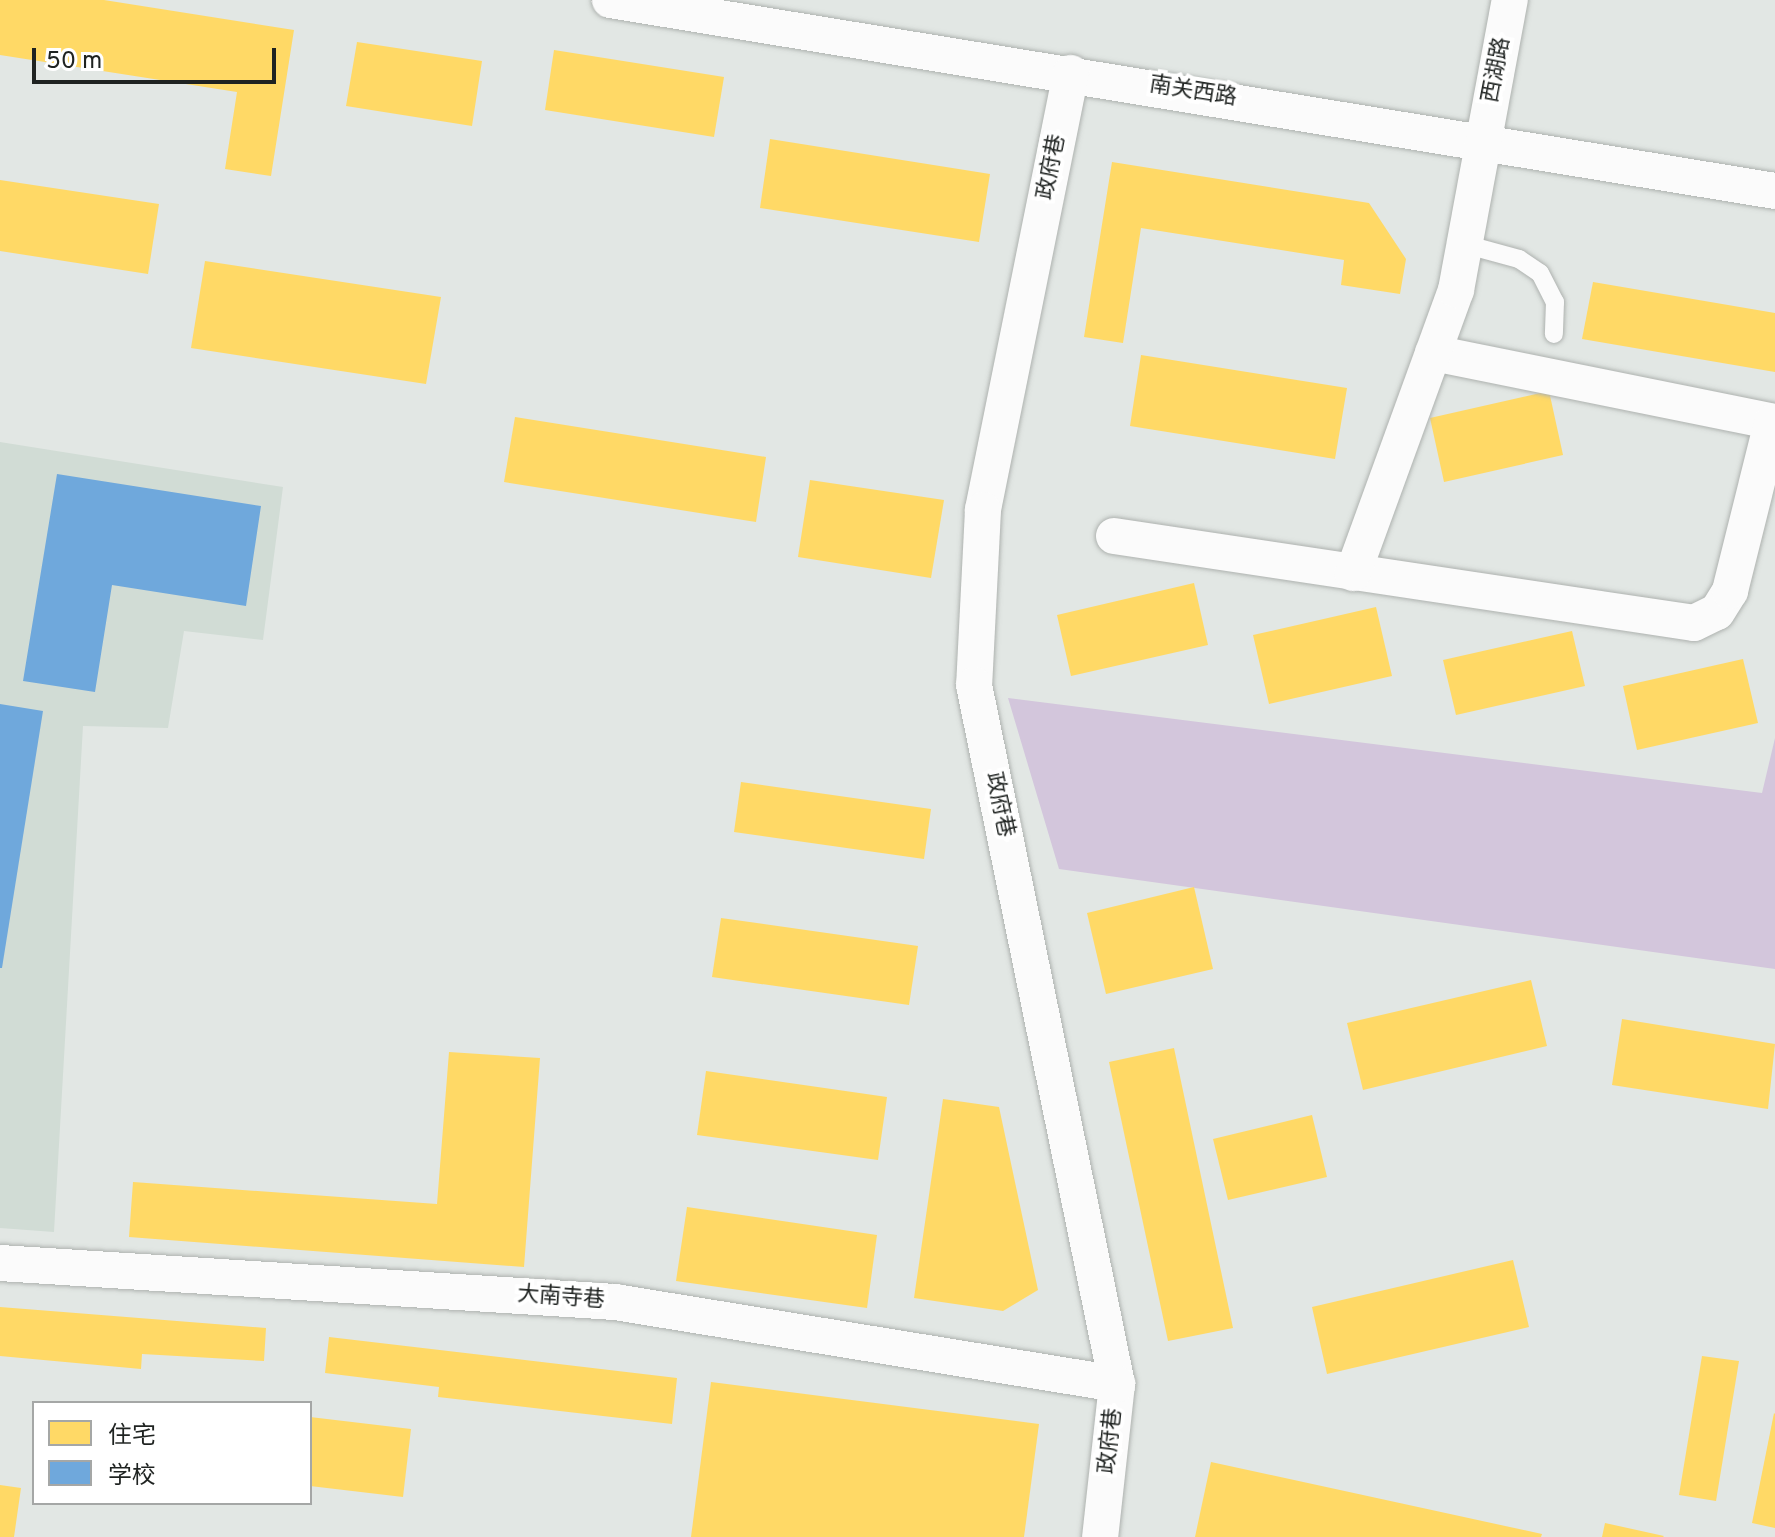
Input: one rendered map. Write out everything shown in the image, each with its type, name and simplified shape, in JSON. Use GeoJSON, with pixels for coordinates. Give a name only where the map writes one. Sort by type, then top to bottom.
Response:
{"type":"FeatureCollection","features":[{"type":"Feature","properties":{"kind":"street","name":"南关西路"},"geometry":{"type":"LineString","coordinates":[[610,0],[1484,139],[1775,191]]}},
{"type":"Feature","properties":{"kind":"street","name":"西湖路"},"geometry":{"type":"LineString","coordinates":[[1353,573],[1433,353],[1464,244],[1510,0]]}},
{"type":"Feature","properties":{"kind":"street","name":"政府巷"},"geometry":{"type":"LineString","coordinates":[[1071,73],[983,510],[974,685],[1117,1384],[1100,1537]]}},
{"type":"Feature","properties":{"kind":"street"},"geometry":{"type":"LineString","coordinates":[[1114,536],[1680,623],[1707,619],[1730,591],[1774,422],[1433,353]]}},
{"type":"Feature","properties":{"kind":"street","name":"大南寺巷"},"geometry":{"type":"LineString","coordinates":[[0,1263],[615,1302],[1117,1384]]}},
{"type":"Feature","properties":{"kind":"lane"},"geometry":{"type":"LineString","coordinates":[[1464,244],[1519,259],[1540,273],[1555,302],[1554,334]]}},
{"type":"Feature","properties":{"kind":"shaded area"},"geometry":{"type":"Polygon","coordinates":[[[0,442],[283,487],[263,640],[184,631],[168,728],[83,726],[54,1232],[0,1228],[0,442]]]}},
{"type":"Feature","properties":{"kind":"shaded area"},"geometry":{"type":"Polygon","coordinates":[[[1008,698],[1762,793],[1775,738],[1775,969],[1059,869],[1008,698]]]}},
{"type":"Feature","properties":{"kind":"building: 住宅"},"geometry":{"type":"Polygon","coordinates":[[[0,0],[104,0],[294,30],[271,176],[225,169],[237,92],[0,55],[0,0]]]}},
{"type":"Feature","properties":{"kind":"building: 住宅"},"geometry":{"type":"Polygon","coordinates":[[[357,42],[482,61],[472,126],[346,106],[357,42]]]}},
{"type":"Feature","properties":{"kind":"building: 住宅"},"geometry":{"type":"Polygon","coordinates":[[[554,50],[724,77],[714,137],[545,110],[554,50]]]}},
{"type":"Feature","properties":{"kind":"building: 住宅"},"geometry":{"type":"Polygon","coordinates":[[[770,139],[990,174],[979,242],[760,208],[770,139]]]}},
{"type":"Feature","properties":{"kind":"building: 住宅"},"geometry":{"type":"Polygon","coordinates":[[[1112,162],[1369,203],[1406,259],[1400,294],[1341,285],[1344,260],[1141,228],[1123,343],[1084,337],[1112,162]]]}},
{"type":"Feature","properties":{"kind":"building: 住宅"},"geometry":{"type":"Polygon","coordinates":[[[0,180],[159,204],[148,274],[0,251],[0,180]]]}},
{"type":"Feature","properties":{"kind":"building: 住宅"},"geometry":{"type":"Polygon","coordinates":[[[205,261],[441,297],[426,384],[191,348],[205,261]]]}},
{"type":"Feature","properties":{"kind":"building: 住宅"},"geometry":{"type":"Polygon","coordinates":[[[1593,282],[1775,313],[1775,372],[1582,339],[1593,282]]]}},
{"type":"Feature","properties":{"kind":"building: 住宅"},"geometry":{"type":"Polygon","coordinates":[[[1141,355],[1347,388],[1335,459],[1130,426],[1141,355]]]}},
{"type":"Feature","properties":{"kind":"building: 住宅"},"geometry":{"type":"Polygon","coordinates":[[[1549,391],[1563,455],[1444,482],[1430,418],[1549,391]]]}},
{"type":"Feature","properties":{"kind":"building: 住宅"},"geometry":{"type":"Polygon","coordinates":[[[515,417],[766,457],[756,522],[504,482],[515,417]]]}},
{"type":"Feature","properties":{"kind":"building: 住宅"},"geometry":{"type":"Polygon","coordinates":[[[810,480],[944,500],[931,578],[798,557],[810,480]]]}},
{"type":"Feature","properties":{"kind":"building: 住宅"},"geometry":{"type":"Polygon","coordinates":[[[1194,583],[1208,645],[1071,676],[1057,615],[1194,583]]]}},
{"type":"Feature","properties":{"kind":"building: 住宅"},"geometry":{"type":"Polygon","coordinates":[[[1376,607],[1392,676],[1269,704],[1253,635],[1376,607]]]}},
{"type":"Feature","properties":{"kind":"building: 住宅"},"geometry":{"type":"Polygon","coordinates":[[[1572,631],[1585,686],[1456,715],[1443,660],[1572,631]]]}},
{"type":"Feature","properties":{"kind":"building: 住宅"},"geometry":{"type":"Polygon","coordinates":[[[1743,659],[1758,723],[1637,750],[1623,686],[1743,659]]]}},
{"type":"Feature","properties":{"kind":"building: 住宅"},"geometry":{"type":"Polygon","coordinates":[[[741,782],[931,809],[924,859],[734,832],[741,782]]]}},
{"type":"Feature","properties":{"kind":"building: 住宅"},"geometry":{"type":"Polygon","coordinates":[[[1194,887],[1213,969],[1106,994],[1087,913],[1194,887]]]}},
{"type":"Feature","properties":{"kind":"building: 住宅"},"geometry":{"type":"Polygon","coordinates":[[[721,918],[918,946],[909,1005],[712,977],[721,918]]]}},
{"type":"Feature","properties":{"kind":"building: 住宅"},"geometry":{"type":"Polygon","coordinates":[[[1531,980],[1547,1046],[1363,1090],[1347,1023],[1531,980]]]}},
{"type":"Feature","properties":{"kind":"building: 住宅"},"geometry":{"type":"Polygon","coordinates":[[[1622,1019],[1775,1044],[1768,1109],[1612,1085],[1622,1019]]]}},
{"type":"Feature","properties":{"kind":"building: 住宅"},"geometry":{"type":"Polygon","coordinates":[[[1174,1048],[1233,1328],[1168,1341],[1109,1062],[1174,1048]]]}},
{"type":"Feature","properties":{"kind":"building: 住宅"},"geometry":{"type":"Polygon","coordinates":[[[449,1052],[540,1058],[524,1267],[129,1237],[133,1182],[437,1204],[449,1052]]]}},
{"type":"Feature","properties":{"kind":"building: 住宅"},"geometry":{"type":"Polygon","coordinates":[[[706,1071],[887,1097],[878,1160],[697,1135],[706,1071]]]}},
{"type":"Feature","properties":{"kind":"building: 住宅"},"geometry":{"type":"Polygon","coordinates":[[[943,1099],[999,1107],[1038,1290],[1003,1311],[914,1298],[943,1099]]]}},
{"type":"Feature","properties":{"kind":"building: 住宅"},"geometry":{"type":"Polygon","coordinates":[[[1312,1115],[1327,1177],[1228,1200],[1213,1139],[1312,1115]]]}},
{"type":"Feature","properties":{"kind":"building: 住宅"},"geometry":{"type":"Polygon","coordinates":[[[687,1207],[877,1235],[867,1308],[676,1281],[687,1207]]]}},
{"type":"Feature","properties":{"kind":"building: 住宅"},"geometry":{"type":"Polygon","coordinates":[[[1513,1260],[1529,1327],[1327,1374],[1312,1307],[1513,1260]]]}},
{"type":"Feature","properties":{"kind":"building: 住宅"},"geometry":{"type":"Polygon","coordinates":[[[0,1307],[266,1328],[264,1361],[142,1354],[141,1369],[0,1356],[0,1307]]]}},
{"type":"Feature","properties":{"kind":"building: 住宅"},"geometry":{"type":"Polygon","coordinates":[[[329,1337],[677,1378],[672,1424],[438,1397],[439,1387],[325,1373],[329,1337]]]}},
{"type":"Feature","properties":{"kind":"building: 住宅"},"geometry":{"type":"Polygon","coordinates":[[[1702,1356],[1739,1361],[1716,1501],[1679,1495],[1702,1356]]]}},
{"type":"Feature","properties":{"kind":"building: 住宅"},"geometry":{"type":"Polygon","coordinates":[[[711,1382],[1039,1424],[1024,1537],[691,1537],[711,1382]]]}},
{"type":"Feature","properties":{"kind":"building: 住宅"},"geometry":{"type":"Polygon","coordinates":[[[1775,1414],[1775,1528],[1752,1523],[1775,1414]]]}},
{"type":"Feature","properties":{"kind":"building: 住宅"},"geometry":{"type":"Polygon","coordinates":[[[312,1417],[411,1429],[403,1497],[312,1486],[312,1417]]]}},
{"type":"Feature","properties":{"kind":"building: 住宅"},"geometry":{"type":"Polygon","coordinates":[[[1211,1462],[1542,1534],[1541,1537],[1195,1537],[1211,1462]]]}},
{"type":"Feature","properties":{"kind":"building: 住宅"},"geometry":{"type":"Polygon","coordinates":[[[0,1485],[21,1488],[14,1537],[0,1537],[0,1485]]]}},
{"type":"Feature","properties":{"kind":"building: 住宅"},"geometry":{"type":"Polygon","coordinates":[[[1605,1523],[1664,1536],[1602,1537],[1605,1523]]]}},
{"type":"Feature","properties":{"kind":"building: 学校"},"geometry":{"type":"Polygon","coordinates":[[[57,474],[261,506],[246,606],[112,585],[95,692],[23,681],[57,474]]]}},
{"type":"Feature","properties":{"kind":"building: 学校"},"geometry":{"type":"Polygon","coordinates":[[[0,704],[43,711],[2,968],[0,968],[0,704]]]}}]}
